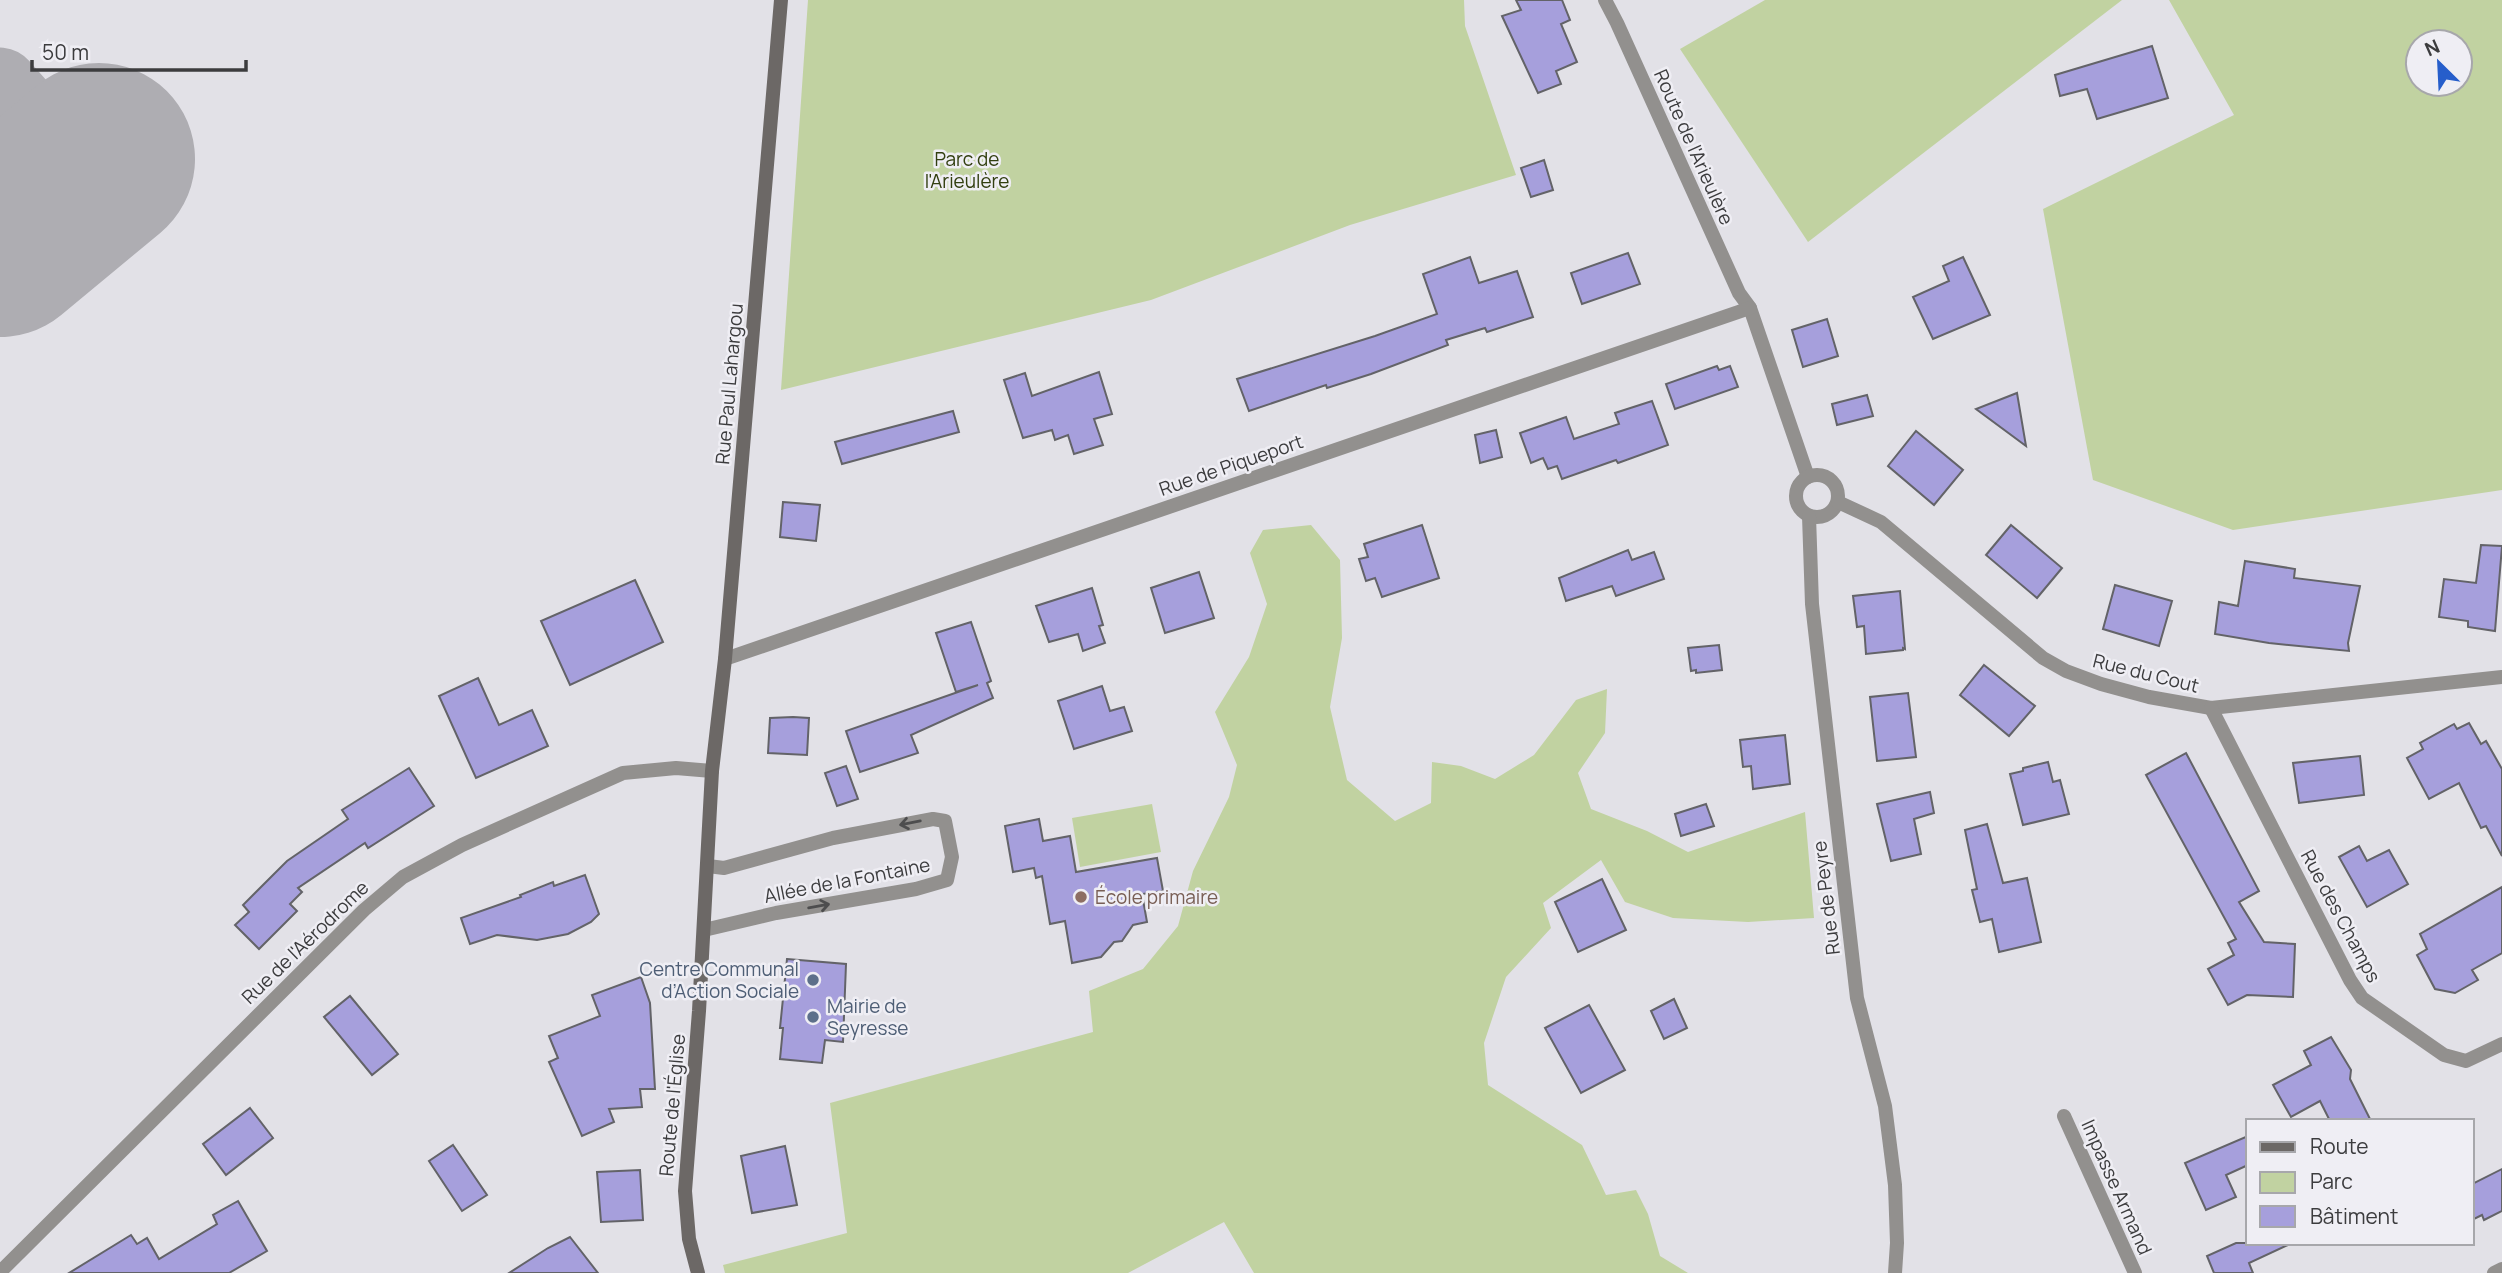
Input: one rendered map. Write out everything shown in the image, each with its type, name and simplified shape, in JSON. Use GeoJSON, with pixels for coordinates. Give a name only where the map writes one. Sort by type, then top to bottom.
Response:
{"type":"FeatureCollection","features":[{"type":"Feature","properties":{"kind":"street","name":"Rue Paul Lahargou"},"geometry":{"type":"LineString","coordinates":[[712,771],[725,659],[781,0]]}},
{"type":"Feature","properties":{"kind":"street","name":"Route de l'Arieulère"},"geometry":{"type":"LineString","coordinates":[[1605,0],[1739,293],[1750,309]]}},
{"type":"Feature","properties":{"kind":"street","name":"Rue de Piqueport"},"geometry":{"type":"LineString","coordinates":[[725,659],[1750,309]]}},
{"type":"Feature","properties":{"kind":"street"},"geometry":{"type":"LineString","coordinates":[[1750,309],[1808,477],[1820,474],[1831,479],[1838,490],[1838,502],[1832,512],[1821,517],[1809,516]]}},
{"type":"Feature","properties":{"kind":"street","name":"Rue de Peyre"},"geometry":{"type":"LineString","coordinates":[[1808,477],[1800,483],[1796,502],[1809,516],[1812,604],[1857,998],[1885,1106],[1895,1185],[1895,1273]]}},
{"type":"Feature","properties":{"kind":"street","name":"Rue du Cout"},"geometry":{"type":"LineString","coordinates":[[1838,502],[1881,522],[2018,638],[2066,671],[2149,697],[2211,708],[2502,677]]}},
{"type":"Feature","properties":{"kind":"street","name":"Rue des Champs"},"geometry":{"type":"LineString","coordinates":[[2211,708],[2350,980],[2362,998],[2444,1055],[2466,1061],[2502,1044]]}},
{"type":"Feature","properties":{"kind":"street","name":"Rue de l'Aérodrome"},"geometry":{"type":"LineString","coordinates":[[0,1272],[364,910],[403,877],[462,845],[623,773],[676,768],[712,771]]}},
{"type":"Feature","properties":{"kind":"street","name":"Route de l'Église"},"geometry":{"type":"LineString","coordinates":[[698,1273],[689,1239],[685,1191],[704,930],[712,771]]}},
{"type":"Feature","properties":{"kind":"street","name":"Allée de la Fontaine"},"geometry":{"type":"LineString","coordinates":[[704,930],[776,912],[916,889],[947,880],[952,857],[945,821],[933,819],[833,838],[724,869],[708,866]]}},
{"type":"Feature","properties":{"kind":"street","name":"Impasse Armand"},"geometry":{"type":"LineString","coordinates":[[2064,1116],[2135,1273]]}},
{"type":"Feature","properties":{"kind":"street"},"geometry":{"type":"LineString","coordinates":[[2494,1273],[2502,1269]]}},
{"type":"Feature","properties":{"kind":"green space","name":"Parc de l'Arieulère"},"geometry":{"type":"Polygon","coordinates":[[[808,0],[1464,0],[1465,26],[1516,175],[1350,225],[1151,300],[781,390],[808,0]]]}},
{"type":"Feature","properties":{"kind":"green space"},"geometry":{"type":"Polygon","coordinates":[[[1765,0],[2122,0],[1808,242],[1680,49],[1765,0]]]}},
{"type":"Feature","properties":{"kind":"green space"},"geometry":{"type":"Polygon","coordinates":[[[2169,0],[2502,0],[2502,490],[2233,530],[2093,480],[2043,209],[2234,115],[2169,0]]]}},
{"type":"Feature","properties":{"kind":"green space"},"geometry":{"type":"Polygon","coordinates":[[[1311,525],[1340,560],[1342,638],[1330,707],[1347,780],[1395,821],[1431,803],[1432,762],[1461,766],[1495,779],[1534,755],[1576,700],[1607,689],[1605,733],[1578,773],[1591,809],[1647,831],[1688,852],[1805,812],[1814,918],[1748,922],[1673,918],[1625,902],[1601,860],[1543,903],[1551,928],[1506,977],[1484,1043],[1488,1085],[1582,1145],[1606,1195],[1636,1190],[1648,1214],[1660,1256],[1688,1273],[1254,1273],[1224,1222],[1128,1273],[725,1273],[723,1265],[847,1233],[830,1103],[1093,1032],[1089,991],[1143,969],[1178,926],[1193,871],[1229,797],[1237,765],[1215,712],[1249,657],[1267,604],[1250,553],[1263,530],[1311,525]]]}},
{"type":"Feature","properties":{"kind":"green space"},"geometry":{"type":"Polygon","coordinates":[[[1152,804],[1161,852],[1080,867],[1072,818],[1152,804]]]}},
{"type":"Feature","properties":{"kind":"building"},"geometry":{"type":"Polygon","coordinates":[[[1516,0],[1562,0],[1570,20],[1561,24],[1577,62],[1556,71],[1561,84],[1538,93],[1502,16],[1521,10],[1516,0]]]}},
{"type":"Feature","properties":{"kind":"building"},"geometry":{"type":"Polygon","coordinates":[[[2152,46],[2168,98],[2097,119],[2087,89],[2060,96],[2055,75],[2152,46]]]}},
{"type":"Feature","properties":{"kind":"building"},"geometry":{"type":"Polygon","coordinates":[[[1544,160],[1553,190],[1531,197],[1521,168],[1544,160]]]}},
{"type":"Feature","properties":{"kind":"building"},"geometry":{"type":"Polygon","coordinates":[[[1628,253],[1640,284],[1582,304],[1571,273],[1628,253]]]}},
{"type":"Feature","properties":{"kind":"building"},"geometry":{"type":"Polygon","coordinates":[[[1470,257],[1479,283],[1517,271],[1533,317],[1487,332],[1485,328],[1446,340],[1448,345],[1371,374],[1327,388],[1326,385],[1249,411],[1237,379],[1437,314],[1423,274],[1470,257]]]}},
{"type":"Feature","properties":{"kind":"building"},"geometry":{"type":"Polygon","coordinates":[[[1963,257],[1990,315],[1933,339],[1913,297],[1949,281],[1943,266],[1963,257]]]}},
{"type":"Feature","properties":{"kind":"building"},"geometry":{"type":"Polygon","coordinates":[[[1827,319],[1838,356],[1803,367],[1792,330],[1827,319]]]}},
{"type":"Feature","properties":{"kind":"building"},"geometry":{"type":"Polygon","coordinates":[[[1717,366],[1719,370],[1730,366],[1738,387],[1675,409],[1666,384],[1717,366]]]}},
{"type":"Feature","properties":{"kind":"building"},"geometry":{"type":"Polygon","coordinates":[[[1099,372],[1112,414],[1094,419],[1103,445],[1074,454],[1068,435],[1055,440],[1052,430],[1023,438],[1004,380],[1025,373],[1032,396],[1099,372]]]}},
{"type":"Feature","properties":{"kind":"building"},"geometry":{"type":"Polygon","coordinates":[[[2017,393],[2026,446],[1976,409],[2017,393]]]}},
{"type":"Feature","properties":{"kind":"building"},"geometry":{"type":"Polygon","coordinates":[[[1867,395],[1873,416],[1837,425],[1832,404],[1867,395]]]}},
{"type":"Feature","properties":{"kind":"building"},"geometry":{"type":"Polygon","coordinates":[[[1652,401],[1668,445],[1562,479],[1557,466],[1548,469],[1543,458],[1531,463],[1520,433],[1566,417],[1574,439],[1619,424],[1615,413],[1652,401]]]}},
{"type":"Feature","properties":{"kind":"building"},"geometry":{"type":"Polygon","coordinates":[[[953,411],[959,432],[842,464],[835,442],[953,411]]]}},
{"type":"Feature","properties":{"kind":"building"},"geometry":{"type":"Polygon","coordinates":[[[1496,430],[1502,457],[1480,463],[1475,435],[1496,430]]]}},
{"type":"Feature","properties":{"kind":"building"},"geometry":{"type":"Polygon","coordinates":[[[1916,431],[1963,470],[1934,505],[1888,466],[1916,431]]]}},
{"type":"Feature","properties":{"kind":"building"},"geometry":{"type":"Polygon","coordinates":[[[783,502],[820,505],[816,541],[780,537],[783,502]]]}},
{"type":"Feature","properties":{"kind":"building"},"geometry":{"type":"Polygon","coordinates":[[[1422,525],[1439,578],[1382,597],[1375,578],[1366,581],[1359,559],[1368,557],[1364,544],[1422,525]]]}},
{"type":"Feature","properties":{"kind":"building"},"geometry":{"type":"Polygon","coordinates":[[[2011,525],[2062,568],[2037,598],[1986,555],[2011,525]]]}},
{"type":"Feature","properties":{"kind":"building"},"geometry":{"type":"Polygon","coordinates":[[[2481,545],[2502,546],[2495,631],[2468,627],[2468,621],[2439,617],[2444,579],[2476,583],[2481,545]]]}},
{"type":"Feature","properties":{"kind":"building"},"geometry":{"type":"Polygon","coordinates":[[[1628,550],[1632,560],[1654,552],[1664,579],[1616,596],[1612,586],[1566,601],[1559,578],[1628,550]]]}},
{"type":"Feature","properties":{"kind":"building"},"geometry":{"type":"Polygon","coordinates":[[[2245,561],[2295,569],[2294,578],[2360,586],[2348,643],[2349,651],[2269,643],[2215,634],[2219,602],[2238,606],[2245,561]]]}},
{"type":"Feature","properties":{"kind":"building"},"geometry":{"type":"Polygon","coordinates":[[[1199,572],[1214,618],[1165,633],[1151,588],[1199,572]]]}},
{"type":"Feature","properties":{"kind":"building"},"geometry":{"type":"Polygon","coordinates":[[[635,580],[663,642],[570,685],[541,621],[635,580]]]}},
{"type":"Feature","properties":{"kind":"building"},"geometry":{"type":"Polygon","coordinates":[[[2115,585],[2172,601],[2159,646],[2103,629],[2115,585]]]}},
{"type":"Feature","properties":{"kind":"building"},"geometry":{"type":"Polygon","coordinates":[[[1092,588],[1103,625],[1099,626],[1105,643],[1083,651],[1078,634],[1049,642],[1036,606],[1092,588]]]}},
{"type":"Feature","properties":{"kind":"building"},"geometry":{"type":"Polygon","coordinates":[[[1900,591],[1905,649],[1866,654],[1864,626],[1857,627],[1853,596],[1900,591]]]}},
{"type":"Feature","properties":{"kind":"building"},"geometry":{"type":"Polygon","coordinates":[[[971,622],[991,681],[987,683],[993,698],[911,735],[918,753],[860,772],[846,731],[978,685],[956,692],[936,633],[971,622]]]}},
{"type":"Feature","properties":{"kind":"building"},"geometry":{"type":"Polygon","coordinates":[[[1719,645],[1722,670],[1696,673],[1696,670],[1691,671],[1688,648],[1719,645]]]}},
{"type":"Feature","properties":{"kind":"building"},"geometry":{"type":"Polygon","coordinates":[[[1984,665],[2035,706],[2009,736],[1960,695],[1984,665]]]}},
{"type":"Feature","properties":{"kind":"building"},"geometry":{"type":"Polygon","coordinates":[[[478,678],[499,725],[532,710],[548,746],[476,778],[439,696],[478,678]]]}},
{"type":"Feature","properties":{"kind":"building"},"geometry":{"type":"Polygon","coordinates":[[[1102,686],[1110,711],[1124,707],[1132,731],[1074,749],[1058,701],[1102,686]]]}},
{"type":"Feature","properties":{"kind":"building"},"geometry":{"type":"Polygon","coordinates":[[[1908,693],[1916,757],[1877,761],[1870,697],[1908,693]]]}},
{"type":"Feature","properties":{"kind":"building"},"geometry":{"type":"Polygon","coordinates":[[[770,718],[809,718],[807,755],[768,753],[770,718]]]}},
{"type":"Feature","properties":{"kind":"building"},"geometry":{"type":"Polygon","coordinates":[[[2469,723],[2481,744],[2486,741],[2502,769],[2502,856],[2486,826],[2481,828],[2459,783],[2429,799],[2407,758],[2423,749],[2420,743],[2454,724],[2457,729],[2469,723]]]}},
{"type":"Feature","properties":{"kind":"building"},"geometry":{"type":"Polygon","coordinates":[[[1785,735],[1790,784],[1753,789],[1751,766],[1743,767],[1740,740],[1785,735]]]}},
{"type":"Feature","properties":{"kind":"building"},"geometry":{"type":"Polygon","coordinates":[[[2186,753],[2259,891],[2239,902],[2264,942],[2295,944],[2293,997],[2247,995],[2228,1005],[2208,969],[2234,955],[2228,943],[2236,939],[2146,775],[2186,753]]]}},
{"type":"Feature","properties":{"kind":"building"},"geometry":{"type":"Polygon","coordinates":[[[2360,756],[2364,795],[2299,803],[2293,763],[2360,756]]]}},
{"type":"Feature","properties":{"kind":"building"},"geometry":{"type":"Polygon","coordinates":[[[2048,762],[2053,782],[2060,780],[2069,814],[2023,825],[2010,774],[2048,762]]]}},
{"type":"Feature","properties":{"kind":"building"},"geometry":{"type":"Polygon","coordinates":[[[846,766],[858,799],[837,806],[825,773],[846,766]]]}},
{"type":"Feature","properties":{"kind":"building"},"geometry":{"type":"Polygon","coordinates":[[[409,768],[434,806],[368,848],[365,843],[298,888],[302,892],[290,904],[297,911],[259,949],[235,925],[249,912],[243,905],[287,861],[348,819],[342,810],[409,768]]]}},
{"type":"Feature","properties":{"kind":"building"},"geometry":{"type":"Polygon","coordinates":[[[1930,792],[1934,813],[1914,819],[1921,854],[1891,861],[1877,804],[1930,792]]]}},
{"type":"Feature","properties":{"kind":"building"},"geometry":{"type":"Polygon","coordinates":[[[1706,804],[1714,826],[1681,836],[1675,814],[1706,804]]]}},
{"type":"Feature","properties":{"kind":"building"},"geometry":{"type":"Polygon","coordinates":[[[1039,819],[1043,841],[1070,836],[1076,872],[1157,858],[1163,891],[1142,894],[1147,922],[1133,925],[1122,941],[1114,942],[1101,957],[1072,963],[1065,921],[1050,924],[1042,876],[1036,878],[1034,868],[1013,872],[1005,826],[1039,819]]]}},
{"type":"Feature","properties":{"kind":"building"},"geometry":{"type":"Polygon","coordinates":[[[1987,824],[2003,883],[2027,878],[2041,942],[1999,952],[1992,919],[1980,922],[1972,890],[1977,889],[1965,830],[1987,824]]]}},
{"type":"Feature","properties":{"kind":"building"},"geometry":{"type":"Polygon","coordinates":[[[2359,846],[2367,861],[2389,850],[2408,884],[2367,907],[2339,857],[2359,846]]]}},
{"type":"Feature","properties":{"kind":"building"},"geometry":{"type":"Polygon","coordinates":[[[585,875],[599,914],[591,922],[568,934],[537,940],[497,935],[470,944],[461,918],[521,897],[520,895],[553,882],[554,886],[585,875]]]}},
{"type":"Feature","properties":{"kind":"building"},"geometry":{"type":"Polygon","coordinates":[[[1602,879],[1626,930],[1578,952],[1555,902],[1602,879]]]}},
{"type":"Feature","properties":{"kind":"building"},"geometry":{"type":"Polygon","coordinates":[[[2502,887],[2502,953],[2472,970],[2478,980],[2455,993],[2435,989],[2417,955],[2427,949],[2420,934],[2502,887]]]}},
{"type":"Feature","properties":{"kind":"building","name":"Mairie de Seyresse"},"geometry":{"type":"Polygon","coordinates":[[[787,959],[846,964],[843,1042],[825,1040],[822,1063],[780,1059],[783,1028],[780,1028],[787,959]]]}},
{"type":"Feature","properties":{"kind":"building"},"geometry":{"type":"Polygon","coordinates":[[[641,977],[650,1003],[655,1089],[640,1089],[642,1107],[609,1109],[614,1122],[582,1136],[549,1062],[558,1058],[549,1036],[600,1016],[592,995],[641,977]]]}},
{"type":"Feature","properties":{"kind":"building"},"geometry":{"type":"Polygon","coordinates":[[[350,996],[398,1054],[372,1075],[324,1017],[350,996]]]}},
{"type":"Feature","properties":{"kind":"building"},"geometry":{"type":"Polygon","coordinates":[[[1674,999],[1687,1028],[1664,1039],[1651,1011],[1674,999]]]}},
{"type":"Feature","properties":{"kind":"building"},"geometry":{"type":"Polygon","coordinates":[[[1589,1005],[1625,1070],[1581,1093],[1545,1028],[1589,1005]]]}},
{"type":"Feature","properties":{"kind":"building"},"geometry":{"type":"Polygon","coordinates":[[[2331,1037],[2351,1070],[2350,1079],[2370,1119],[2329,1119],[2320,1101],[2291,1117],[2273,1085],[2311,1065],[2304,1051],[2331,1037]]]}},
{"type":"Feature","properties":{"kind":"building"},"geometry":{"type":"Polygon","coordinates":[[[250,1108],[273,1138],[226,1175],[203,1144],[250,1108]]]}},
{"type":"Feature","properties":{"kind":"building"},"geometry":{"type":"Polygon","coordinates":[[[2246,1137],[2246,1166],[2226,1175],[2236,1197],[2206,1210],[2185,1163],[2246,1137]]]}},
{"type":"Feature","properties":{"kind":"building"},"geometry":{"type":"Polygon","coordinates":[[[453,1145],[487,1195],[462,1211],[429,1161],[453,1145]]]}},
{"type":"Feature","properties":{"kind":"building"},"geometry":{"type":"Polygon","coordinates":[[[785,1146],[797,1205],[752,1213],[741,1156],[785,1146]]]}},
{"type":"Feature","properties":{"kind":"building"},"geometry":{"type":"Polygon","coordinates":[[[2502,1169],[2502,1211],[2484,1220],[2482,1215],[2474,1219],[2474,1183],[2502,1169]]]}},
{"type":"Feature","properties":{"kind":"building"},"geometry":{"type":"Polygon","coordinates":[[[640,1170],[643,1220],[601,1222],[597,1172],[640,1170]]]}},
{"type":"Feature","properties":{"kind":"building"},"geometry":{"type":"Polygon","coordinates":[[[238,1201],[267,1251],[229,1273],[69,1273],[131,1235],[137,1244],[147,1238],[159,1259],[217,1224],[213,1215],[238,1201]]]}},
{"type":"Feature","properties":{"kind":"building"},"geometry":{"type":"Polygon","coordinates":[[[570,1237],[598,1273],[509,1273],[548,1248],[570,1237]]]}},
{"type":"Feature","properties":{"kind":"building"},"geometry":{"type":"Polygon","coordinates":[[[2236,1243],[2288,1245],[2249,1263],[2253,1273],[2214,1273],[2207,1256],[2236,1243]]]}},
{"type":"Feature","properties":{"kind":"taxiway"},"geometry":{"type":"LineString","coordinates":[[0,86],[42,138],[52,168],[50,183],[42,199],[28,214],[0,235]]}},
{"type":"Feature","properties":{"kind":"runway"},"geometry":{"type":"LineString","coordinates":[[0,241],[99,159]]}},
{"type":"Feature","properties":{"kind":"place","name":"École primaire"},"geometry":{"type":"Point","coordinates":[1081,897]}},
{"type":"Feature","properties":{"kind":"place","name":"Centre Communal d’Action Sociale"},"geometry":{"type":"Point","coordinates":[813,980]}},
{"type":"Feature","properties":{"kind":"place","name":"Mairie de Seyresse"},"geometry":{"type":"Point","coordinates":[813,1017]}}]}
